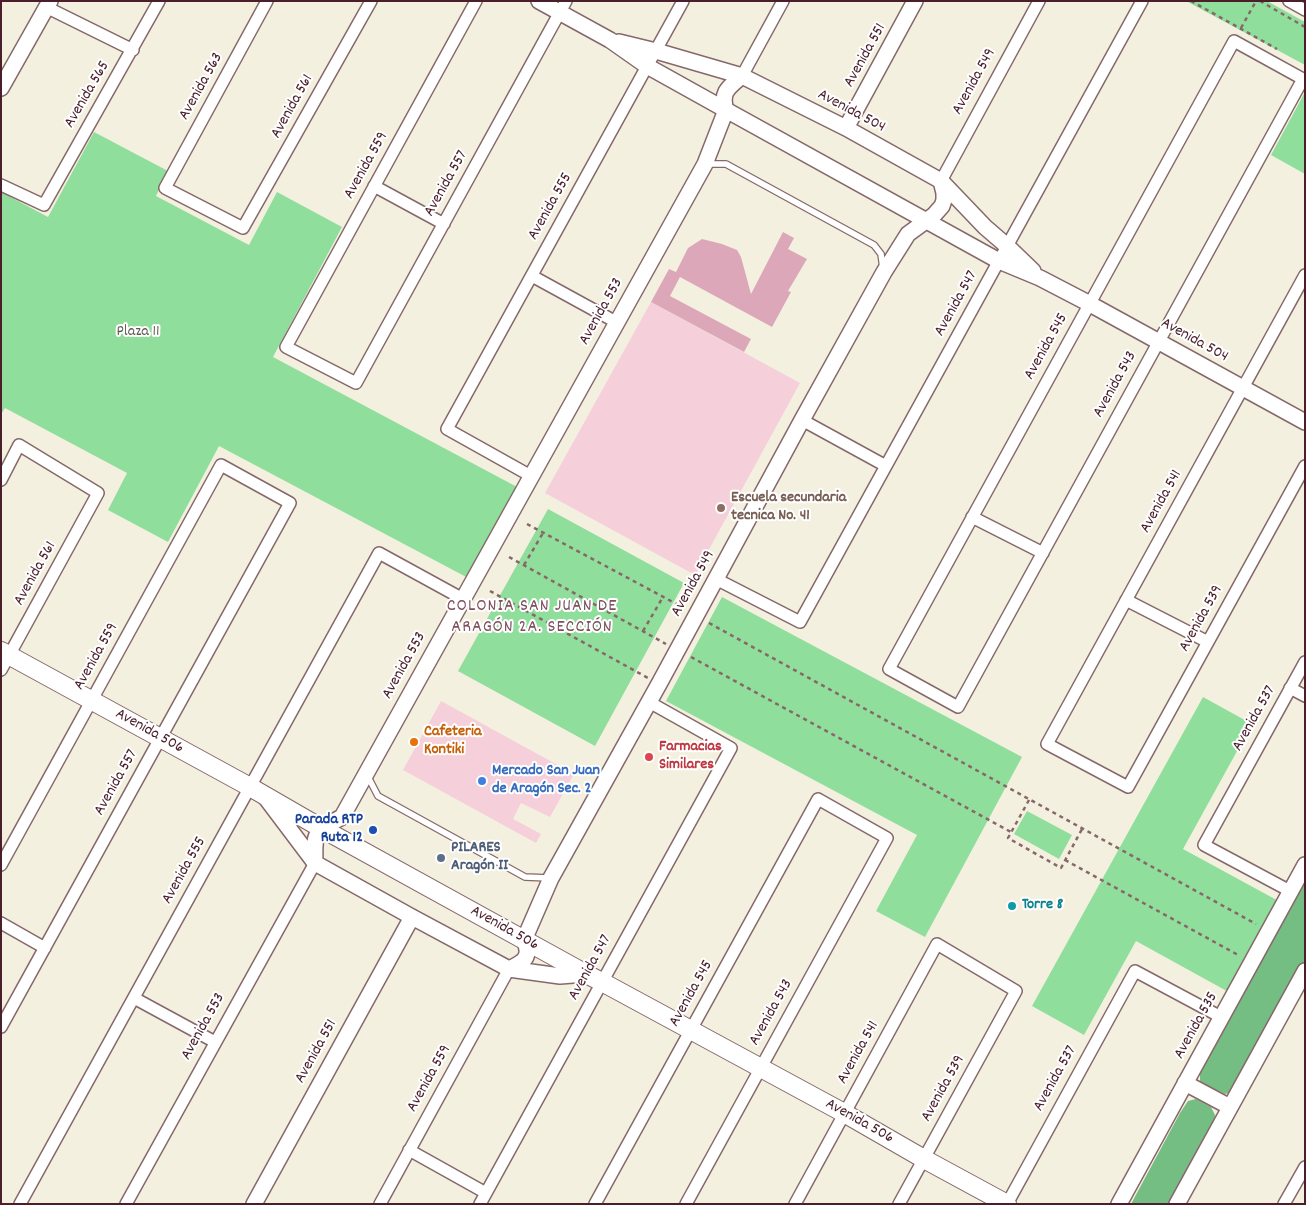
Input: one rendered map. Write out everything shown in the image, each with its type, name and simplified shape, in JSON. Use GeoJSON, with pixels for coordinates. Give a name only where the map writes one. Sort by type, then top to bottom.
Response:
{"type":"FeatureCollection","features":[{"type":"Feature","properties":{"kind":"main road","name":"Avenida 506"},"geometry":{"type":"LineString","coordinates":[[4,659],[91,701],[160,738],[524,940],[844,1113],[1007,1204]]}},
{"type":"Feature","properties":{"kind":"street","name":"Avenida 565"},"geometry":{"type":"LineString","coordinates":[[1,185],[44,205],[159,1]]}},
{"type":"Feature","properties":{"kind":"street","name":"Avenida 563"},"geometry":{"type":"LineString","coordinates":[[243,228],[165,188],[268,1]]}},
{"type":"Feature","properties":{"kind":"street","name":"Avenida 561"},"geometry":{"type":"LineString","coordinates":[[243,228],[371,1]]}},
{"type":"Feature","properties":{"kind":"street","name":"Avenida 559"},"geometry":{"type":"LineString","coordinates":[[356,383],[286,347],[476,1]]}},
{"type":"Feature","properties":{"kind":"street","name":"Avenida 504"},"geometry":{"type":"LineString","coordinates":[[539,1],[563,7],[648,66],[726,110],[999,260],[1040,278],[1090,304],[1305,422]]}},
{"type":"Feature","properties":{"kind":"street","name":"Avenida 555"},"geometry":{"type":"LineString","coordinates":[[531,476],[447,429],[683,1]]}},
{"type":"Feature","properties":{"kind":"street"},"geometry":{"type":"LineString","coordinates":[[742,76],[783,1]]}},
{"type":"Feature","properties":{"kind":"street","name":"Avenida 551"},"geometry":{"type":"LineString","coordinates":[[846,128],[915,1]]}},
{"type":"Feature","properties":{"kind":"street","name":"Avenida 549"},"geometry":{"type":"LineString","coordinates":[[509,969],[521,963],[527,955],[527,947],[524,940],[551,878],[884,272],[908,234],[939,211],[942,206],[944,193],[941,180],[1039,1]]}},
{"type":"Feature","properties":{"kind":"street","name":"Avenida 547"},"geometry":{"type":"LineString","coordinates":[[716,579],[800,622],[1142,1]]}},
{"type":"Feature","properties":{"kind":"street"},"geometry":{"type":"LineString","coordinates":[[1289,1],[1305,10]]}},
{"type":"Feature","properties":{"kind":"street"},"geometry":{"type":"LineString","coordinates":[[1,88],[48,4],[133,50]]}},
{"type":"Feature","properties":{"kind":"street","name":"Avenida 557"},"geometry":{"type":"LineString","coordinates":[[356,383],[563,7]]}},
{"type":"Feature","properties":{"kind":"street","name":"Avenida 504"},"geometry":{"type":"LineString","coordinates":[[610,40],[742,76],[846,128],[941,180],[985,227],[1040,278]]}},
{"type":"Feature","properties":{"kind":"street","name":"Avenida 543"},"geometry":{"type":"LineString","coordinates":[[958,707],[1303,79],[1234,41]]}},
{"type":"Feature","properties":{"kind":"street","name":"Avenida 545"},"geometry":{"type":"LineString","coordinates":[[958,707],[889,669],[1234,41]]}},
{"type":"Feature","properties":{"kind":"street","name":"Avenida 553"},"geometry":{"type":"LineString","coordinates":[[126,1204],[315,863],[314,840],[318,832],[321,828],[342,818],[704,164],[726,110],[724,100],[726,90],[742,76]]}},
{"type":"Feature","properties":{"kind":"street"},"geometry":{"type":"LineString","coordinates":[[374,186],[444,224]]}},
{"type":"Feature","properties":{"kind":"street","name":"Avenida 541"},"geometry":{"type":"LineString","coordinates":[[1128,787],[1047,744],[1305,275]]}},
{"type":"Feature","properties":{"kind":"street"},"geometry":{"type":"LineString","coordinates":[[532,276],[616,322]]}},
{"type":"Feature","properties":{"kind":"street"},"geometry":{"type":"LineString","coordinates":[[802,420],[886,466]]}},
{"type":"Feature","properties":{"kind":"street","name":"Avenida 561"},"geometry":{"type":"LineString","coordinates":[[1,480],[19,445],[98,493],[4,659]]}},
{"type":"Feature","properties":{"kind":"street","name":"Avenida 559"},"geometry":{"type":"LineString","coordinates":[[1,865],[221,465],[290,503]]}},
{"type":"Feature","properties":{"kind":"street","name":"Avenida 539"},"geometry":{"type":"LineString","coordinates":[[1128,787],[1305,466]]}},
{"type":"Feature","properties":{"kind":"street","name":"Avenida 557"},"geometry":{"type":"LineString","coordinates":[[1,1027],[290,503]]}},
{"type":"Feature","properties":{"kind":"street"},"geometry":{"type":"LineString","coordinates":[[972,517],[1043,553]]}},
{"type":"Feature","properties":{"kind":"street","name":"Avenida 555"},"geometry":{"type":"LineString","coordinates":[[20,1204],[134,998],[257,791],[379,553],[463,599]]}},
{"type":"Feature","properties":{"kind":"street"},"geometry":{"type":"LineString","coordinates":[[1126,600],[1208,642]]}},
{"type":"Feature","properties":{"kind":"street","name":"Avenida 537"},"geometry":{"type":"LineString","coordinates":[[1290,891],[1204,845],[1305,662]]}},
{"type":"Feature","properties":{"kind":"street"},"geometry":{"type":"LineString","coordinates":[[1290,688],[1305,696]]}},
{"type":"Feature","properties":{"kind":"street","name":"Avenida 547"},"geometry":{"type":"LineString","coordinates":[[483,1198],[594,978],[731,748],[649,702]]}},
{"type":"Feature","properties":{"kind":"street"},"geometry":{"type":"LineString","coordinates":[[257,791],[315,863],[412,917],[509,969],[560,976],[594,978]]}},
{"type":"Feature","properties":{"kind":"street","name":"Avenida 543"},"geometry":{"type":"LineString","coordinates":[[686,1204],[887,838],[818,799]]}},
{"type":"Feature","properties":{"kind":"street","name":"Avenida 545"},"geometry":{"type":"LineString","coordinates":[[596,1204],[818,799]]}},
{"type":"Feature","properties":{"kind":"street","name":"Avenida 535"},"geometry":{"type":"LineString","coordinates":[[1119,1204],[1305,865]]}},
{"type":"Feature","properties":{"kind":"street","name":"Avenida 551"},"geometry":{"type":"LineString","coordinates":[[254,1204],[412,917]]}},
{"type":"Feature","properties":{"kind":"street"},"geometry":{"type":"LineString","coordinates":[[1,923],[45,948]]}},
{"type":"Feature","properties":{"kind":"street","name":"Avenida 541"},"geometry":{"type":"LineString","coordinates":[[795,1204],[937,944]]}},
{"type":"Feature","properties":{"kind":"street","name":"Avenida 539"},"geometry":{"type":"LineString","coordinates":[[899,1204],[1016,991],[937,944]]}},
{"type":"Feature","properties":{"kind":"street","name":"Avenida 559"},"geometry":{"type":"LineString","coordinates":[[380,1204],[509,969]]}},
{"type":"Feature","properties":{"kind":"street","name":"Avenida 537"},"geometry":{"type":"LineString","coordinates":[[1007,1204],[1135,970],[1222,1017]]}},
{"type":"Feature","properties":{"kind":"street"},"geometry":{"type":"LineString","coordinates":[[1176,1204],[1303,978]]}},
{"type":"Feature","properties":{"kind":"street"},"geometry":{"type":"LineString","coordinates":[[134,998],[215,1042]]}},
{"type":"Feature","properties":{"kind":"street"},"geometry":{"type":"LineString","coordinates":[[1185,1084],[1230,1107]]}},
{"type":"Feature","properties":{"kind":"street"},"geometry":{"type":"LineString","coordinates":[[409,1150],[483,1198]]}},
{"type":"Feature","properties":{"kind":"street"},"geometry":{"type":"LineString","coordinates":[[1284,1204],[1305,1167]]}},
{"type":"Feature","properties":{"kind":"lane"},"geometry":{"type":"LineString","coordinates":[[704,164],[726,164],[874,245],[881,254],[884,272]]}},
{"type":"Feature","properties":{"kind":"lane"},"geometry":{"type":"LineString","coordinates":[[366,773],[378,796],[525,877],[551,878]]}},
{"type":"Feature","properties":{"kind":"path"},"geometry":{"type":"LineString","coordinates":[[1191,1],[1281,52]]}},
{"type":"Feature","properties":{"kind":"path"},"geometry":{"type":"LineString","coordinates":[[1234,41],[1256,1]]}},
{"type":"Feature","properties":{"kind":"path"},"geometry":{"type":"LineString","coordinates":[[1260,1],[1305,27]]}},
{"type":"Feature","properties":{"kind":"path"},"geometry":{"type":"LineString","coordinates":[[527,524],[686,609]]}},
{"type":"Feature","properties":{"kind":"path"},"geometry":{"type":"LineString","coordinates":[[524,565],[543,533]]}},
{"type":"Feature","properties":{"kind":"path"},"geometry":{"type":"LineString","coordinates":[[509,556],[666,644]]}},
{"type":"Feature","properties":{"kind":"path"},"geometry":{"type":"LineString","coordinates":[[490,591],[648,678]]}},
{"type":"Feature","properties":{"kind":"path"},"geometry":{"type":"LineString","coordinates":[[644,631],[663,597]]}},
{"type":"Feature","properties":{"kind":"path"},"geometry":{"type":"LineString","coordinates":[[709,623],[1256,924]]}},
{"type":"Feature","properties":{"kind":"path"},"geometry":{"type":"LineString","coordinates":[[691,657],[1011,832]]}},
{"type":"Feature","properties":{"kind":"path"},"geometry":{"type":"LineString","coordinates":[[1030,800],[1008,838],[1061,868],[1082,829]]}},
{"type":"Feature","properties":{"kind":"path"},"geometry":{"type":"LineString","coordinates":[[1065,860],[1240,956]]}},
{"type":"Feature","properties":{"kind":"shaded area"},"geometry":{"type":"Polygon","coordinates":[[[651,302],[800,383],[695,575],[545,493],[651,302]]]}},
{"type":"Feature","properties":{"kind":"shaded area"},"geometry":{"type":"Polygon","coordinates":[[[441,701],[574,774],[550,817],[521,803],[513,819],[541,834],[536,843],[403,770],[441,701]]]}},
{"type":"Feature","properties":{"kind":"green space"},"geometry":{"type":"Polygon","coordinates":[[[1186,1],[1267,1],[1305,22],[1305,65],[1186,1]]]}},
{"type":"Feature","properties":{"kind":"green space"},"geometry":{"type":"Polygon","coordinates":[[[1305,92],[1305,174],[1271,155],[1305,92]]]}},
{"type":"Feature","properties":{"kind":"green space","name":"Plaza 11"},"geometry":{"type":"Polygon","coordinates":[[[94,132],[168,171],[156,196],[249,245],[277,192],[342,227],[273,357],[519,488],[470,579],[219,446],[168,542],[108,510],[127,473],[5,408],[1,414],[1,192],[48,217],[94,132]]]}},
{"type":"Feature","properties":{"kind":"green space"},"geometry":{"type":"Polygon","coordinates":[[[548,509],[684,583],[595,746],[458,671],[548,509]]]}},
{"type":"Feature","properties":{"kind":"green space"},"geometry":{"type":"Polygon","coordinates":[[[722,597],[1022,757],[925,937],[876,911],[917,835],[666,701],[722,597]]]}},
{"type":"Feature","properties":{"kind":"green space"},"geometry":{"type":"Polygon","coordinates":[[[1203,697],[1252,724],[1183,849],[1284,904],[1234,995],[1136,941],[1084,1035],[1032,1006],[1203,697]]]}},
{"type":"Feature","properties":{"kind":"green space"},"geometry":{"type":"Polygon","coordinates":[[[1027,811],[1072,835],[1059,859],[1014,834],[1027,811]]]}},
{"type":"Feature","properties":{"kind":"green space"},"geometry":{"type":"Polygon","coordinates":[[[1305,883],[1305,969],[1232,1092],[1225,1094],[1200,1082],[1200,1072],[1305,883]]]}},
{"type":"Feature","properties":{"kind":"green space"},"geometry":{"type":"Polygon","coordinates":[[[1196,1099],[1211,1107],[1215,1115],[1214,1123],[1170,1204],[1131,1204],[1180,1113],[1188,1101],[1196,1099]]]}},
{"type":"Feature","properties":{"kind":"building"},"geometry":{"type":"Polygon","coordinates":[[[783,232],[794,238],[788,249],[807,259],[788,291],[791,292],[772,327],[680,277],[670,296],[751,339],[744,352],[651,302],[669,269],[676,272],[688,248],[702,239],[737,250],[741,257],[751,294],[783,232]]]}},
{"type":"Feature","properties":{"kind":"place","name":"Escuela secundaria tecnica No. 41"},"geometry":{"type":"Point","coordinates":[721,508]}},
{"type":"Feature","properties":{"kind":"place","name":"Cafeteria Kontiki"},"geometry":{"type":"Point","coordinates":[414,742]}},
{"type":"Feature","properties":{"kind":"place","name":"Farmacias Similares"},"geometry":{"type":"Point","coordinates":[649,757]}},
{"type":"Feature","properties":{"kind":"place","name":"Mercado San Juan de Aragón Sec. 2"},"geometry":{"type":"Point","coordinates":[482,781]}},
{"type":"Feature","properties":{"kind":"place","name":"Parada RTP Ruta 12"},"geometry":{"type":"Point","coordinates":[373,830]}},
{"type":"Feature","properties":{"kind":"place","name":"PILARES Aragón II"},"geometry":{"type":"Point","coordinates":[441,858]}},
{"type":"Feature","properties":{"kind":"place","name":"Torre 8"},"geometry":{"type":"Point","coordinates":[1012,906]}},
{"type":"Feature","properties":{"kind":"district","name":"COLONIA SAN JUAN DE ARAGÓN 2A. SECCIÓN"},"geometry":{"type":"Point","coordinates":[532,618]}}]}
